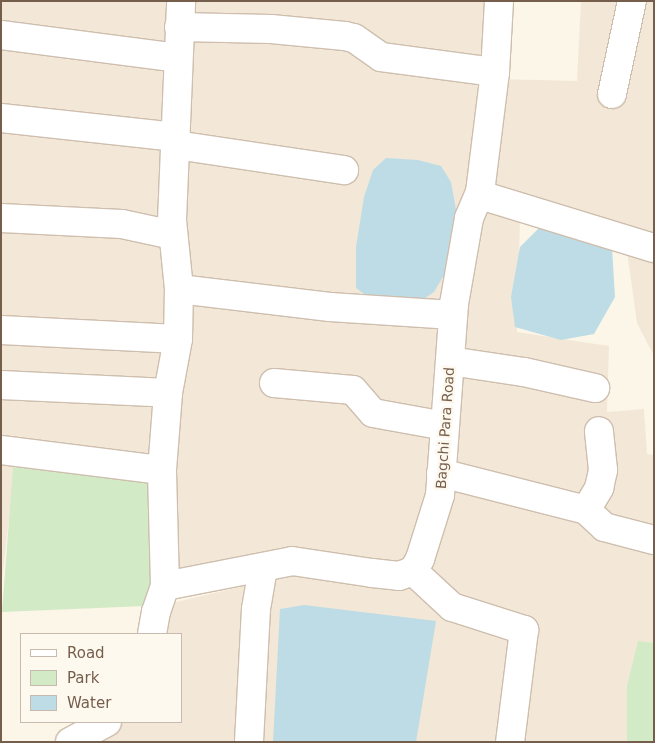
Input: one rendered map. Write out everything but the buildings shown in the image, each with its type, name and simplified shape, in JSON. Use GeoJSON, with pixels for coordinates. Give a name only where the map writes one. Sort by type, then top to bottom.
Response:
{"type":"FeatureCollection","features":[{"type":"Feature","properties":{"kind":"street","name":"Bagchi Para Road"},"geometry":{"type":"LineString","coordinates":[[413,572],[420,559],[440,495],[453,315],[469,218],[480,192],[495,72],[499,1]]}},
{"type":"Feature","properties":{"kind":"street"},"geometry":{"type":"LineString","coordinates":[[612,94],[632,1]]}},
{"type":"Feature","properties":{"kind":"street"},"geometry":{"type":"LineString","coordinates":[[152,633],[156,612],[165,586],[162,470],[168,393],[178,339],[179,289],[173,235],[180,14],[271,29],[345,36],[354,38],[381,57],[495,72]]}},
{"type":"Feature","properties":{"kind":"street"},"geometry":{"type":"LineString","coordinates":[[1,35],[178,58]]}},
{"type":"Feature","properties":{"kind":"street"},"geometry":{"type":"LineString","coordinates":[[1,118],[176,141],[344,170]]}},
{"type":"Feature","properties":{"kind":"street"},"geometry":{"type":"LineString","coordinates":[[480,192],[490,198],[654,248]]}},
{"type":"Feature","properties":{"kind":"street"},"geometry":{"type":"LineString","coordinates":[[1,218],[122,224],[173,235]]}},
{"type":"Feature","properties":{"kind":"street"},"geometry":{"type":"LineString","coordinates":[[179,289],[330,307],[453,315]]}},
{"type":"Feature","properties":{"kind":"street"},"geometry":{"type":"LineString","coordinates":[[1,330],[178,339]]}},
{"type":"Feature","properties":{"kind":"street"},"geometry":{"type":"LineString","coordinates":[[450,361],[524,372],[595,388]]}},
{"type":"Feature","properties":{"kind":"street"},"geometry":{"type":"LineString","coordinates":[[274,383],[353,390],[373,413],[445,426]]}},
{"type":"Feature","properties":{"kind":"street"},"geometry":{"type":"LineString","coordinates":[[1,385],[168,393]]}},
{"type":"Feature","properties":{"kind":"street"},"geometry":{"type":"LineString","coordinates":[[586,510],[599,488],[603,470],[599,431]]}},
{"type":"Feature","properties":{"kind":"street"},"geometry":{"type":"LineString","coordinates":[[1,450],[162,470]]}},
{"type":"Feature","properties":{"kind":"street"},"geometry":{"type":"LineString","coordinates":[[441,473],[586,510],[604,527],[654,540]]}},
{"type":"Feature","properties":{"kind":"street"},"geometry":{"type":"LineString","coordinates":[[165,586],[292,561],[390,575],[413,572],[452,607],[524,630],[510,742]]}},
{"type":"Feature","properties":{"kind":"street"},"geometry":{"type":"LineString","coordinates":[[249,742],[256,609],[263,568]]}},
{"type":"Feature","properties":{"kind":"street"},"geometry":{"type":"LineString","coordinates":[[70,742],[105,723]]}},
{"type":"Feature","properties":{"kind":"shaded area"},"geometry":{"type":"Polygon","coordinates":[[[1,1],[489,1],[470,192],[434,488],[401,570],[176,580],[161,471],[17,449],[1,589],[1,1]]]}},
{"type":"Feature","properties":{"kind":"shaded area"},"geometry":{"type":"Polygon","coordinates":[[[581,1],[654,1],[654,237],[487,183],[499,79],[577,81],[581,1]]]}},
{"type":"Feature","properties":{"kind":"shaded area"},"geometry":{"type":"Polygon","coordinates":[[[487,208],[520,221],[517,332],[609,346],[607,412],[644,409],[647,454],[654,455],[654,742],[516,742],[535,625],[459,601],[426,566],[475,221],[487,208]]]}},
{"type":"Feature","properties":{"kind":"shaded area"},"geometry":{"type":"Polygon","coordinates":[[[627,252],[654,257],[654,356],[637,323],[627,252]]]}},
{"type":"Feature","properties":{"kind":"shaded area"},"geometry":{"type":"Polygon","coordinates":[[[282,571],[411,589],[449,613],[524,634],[504,742],[99,742],[122,723],[182,723],[182,633],[161,633],[162,624],[176,602],[266,581],[282,571]]]}},
{"type":"Feature","properties":{"kind":"green space"},"geometry":{"type":"Polygon","coordinates":[[[13,467],[148,480],[163,592],[145,606],[2,612],[13,467]]]}},
{"type":"Feature","properties":{"kind":"green space"},"geometry":{"type":"Polygon","coordinates":[[[638,641],[654,643],[654,742],[627,742],[627,686],[638,641]]]}},
{"type":"Feature","properties":{"kind":"water"},"geometry":{"type":"Polygon","coordinates":[[[386,158],[418,160],[441,166],[451,182],[456,210],[444,275],[434,292],[421,301],[368,297],[356,288],[356,247],[364,197],[373,170],[386,158]]]}},
{"type":"Feature","properties":{"kind":"water"},"geometry":{"type":"Polygon","coordinates":[[[542,225],[612,248],[615,297],[594,334],[561,340],[515,327],[511,297],[520,247],[542,225]]]}},
{"type":"Feature","properties":{"kind":"water"},"geometry":{"type":"Polygon","coordinates":[[[304,605],[436,621],[416,742],[273,742],[280,609],[304,605]]]}}]}
